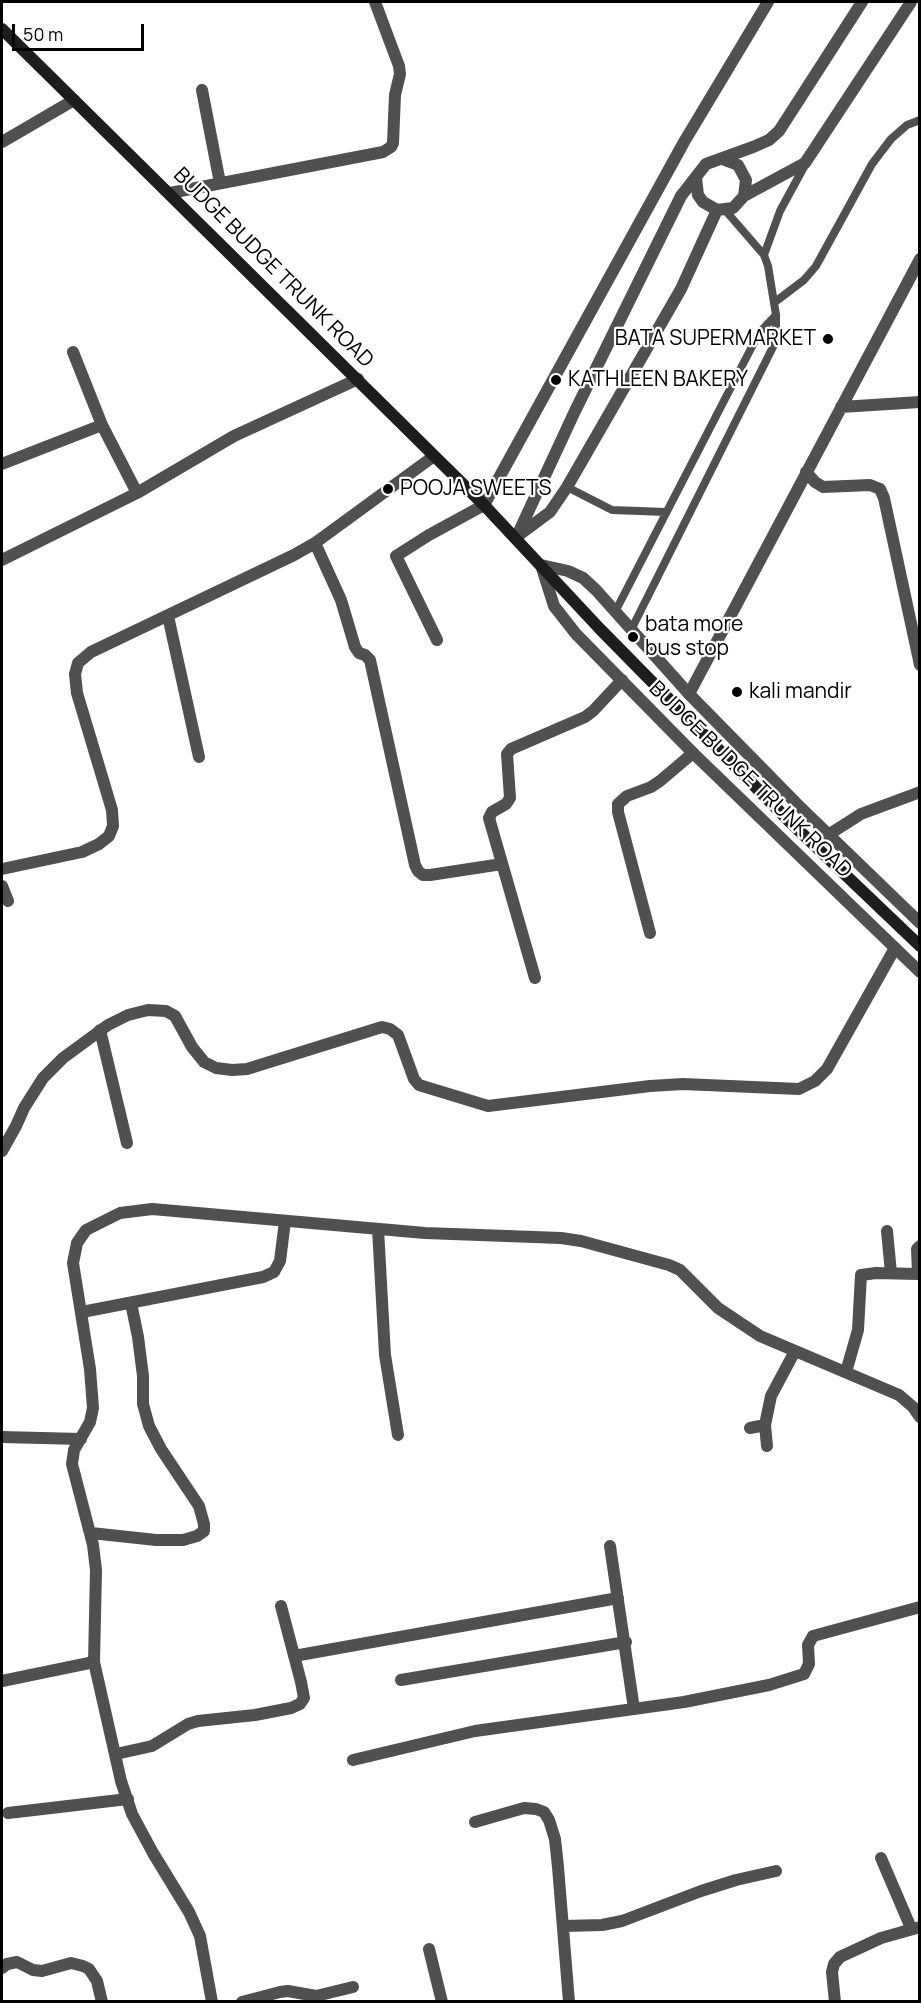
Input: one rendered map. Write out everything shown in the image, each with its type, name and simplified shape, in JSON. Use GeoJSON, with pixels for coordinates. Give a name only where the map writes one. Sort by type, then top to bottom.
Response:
{"type":"FeatureCollection","features":[{"type":"Feature","properties":{"kind":"main road","name":"BUDGE BUDGE TRUNK ROAD"},"geometry":{"type":"LineString","coordinates":[[2,28],[516,537],[600,630],[790,822],[920,946]]}},
{"type":"Feature","properties":{"kind":"street"},"geometry":{"type":"LineString","coordinates":[[170,193],[383,152],[391,147],[395,95],[400,75],[399,66],[375,2]]}},
{"type":"Feature","properties":{"kind":"street"},"geometry":{"type":"LineString","coordinates":[[437,640],[396,556],[484,505],[684,142],[768,2]]}},
{"type":"Feature","properties":{"kind":"street"},"geometry":{"type":"LineString","coordinates":[[516,537],[574,411],[681,196],[706,164],[769,140],[779,131],[862,2]]}},
{"type":"Feature","properties":{"kind":"street"},"geometry":{"type":"LineString","coordinates":[[696,178],[698,195],[702,202],[721,210],[733,208],[744,196],[805,163],[911,2]]}},
{"type":"Feature","properties":{"kind":"street"},"geometry":{"type":"LineString","coordinates":[[202,90],[220,183]]}},
{"type":"Feature","properties":{"kind":"street"},"geometry":{"type":"LineString","coordinates":[[2,142],[74,100]]}},
{"type":"Feature","properties":{"kind":"street"},"geometry":{"type":"LineString","coordinates":[[722,159],[738,165],[743,172],[746,180],[744,196]]}},
{"type":"Feature","properties":{"kind":"street"},"geometry":{"type":"LineString","coordinates":[[516,537],[550,512],[567,487],[681,289],[721,210]]}},
{"type":"Feature","properties":{"kind":"street"},"geometry":{"type":"LineString","coordinates":[[689,694],[920,259]]}},
{"type":"Feature","properties":{"kind":"street"},"geometry":{"type":"LineString","coordinates":[[73,352],[102,425],[137,493]]}},
{"type":"Feature","properties":{"kind":"street"},"geometry":{"type":"LineString","coordinates":[[2,561],[137,493],[225,440],[358,379]]}},
{"type":"Feature","properties":{"kind":"street"},"geometry":{"type":"LineString","coordinates":[[841,407],[920,402]]}},
{"type":"Feature","properties":{"kind":"street"},"geometry":{"type":"LineString","coordinates":[[2,464],[102,425]]}},
{"type":"Feature","properties":{"kind":"street"},"geometry":{"type":"LineString","coordinates":[[2,869],[82,852],[109,836],[113,826],[112,810],[77,693],[75,674],[78,663],[91,652],[315,543],[434,456]]}},
{"type":"Feature","properties":{"kind":"street"},"geometry":{"type":"LineString","coordinates":[[806,472],[823,487],[870,485],[880,489],[915,625],[920,665]]}},
{"type":"Feature","properties":{"kind":"street"},"geometry":{"type":"LineString","coordinates":[[315,543],[341,600],[355,647],[359,653],[370,660],[418,871],[423,875],[430,875],[502,864]]}},
{"type":"Feature","properties":{"kind":"street","name":"BUDGE BUDGE TRUNK ROAD"},"geometry":{"type":"LineString","coordinates":[[541,565],[568,571],[583,578],[689,694],[828,835],[920,923]]}},
{"type":"Feature","properties":{"kind":"street","name":"BUDGE BUDGE TRUNK ROAD"},"geometry":{"type":"LineString","coordinates":[[541,565],[554,606],[576,634],[693,753],[920,972]]}},
{"type":"Feature","properties":{"kind":"street"},"geometry":{"type":"LineString","coordinates":[[168,616],[199,757]]}},
{"type":"Feature","properties":{"kind":"street"},"geometry":{"type":"LineString","coordinates":[[535,978],[489,818],[492,812],[506,804],[510,798],[507,753],[511,748],[585,717],[622,680]]}},
{"type":"Feature","properties":{"kind":"street"},"geometry":{"type":"LineString","coordinates":[[650,933],[618,812],[618,804],[627,796],[660,781],[693,753]]}},
{"type":"Feature","properties":{"kind":"street"},"geometry":{"type":"LineString","coordinates":[[828,835],[861,814],[920,792]]}},
{"type":"Feature","properties":{"kind":"street"},"geometry":{"type":"LineString","coordinates":[[2,886],[8,902]]}},
{"type":"Feature","properties":{"kind":"street"},"geometry":{"type":"LineString","coordinates":[[906,912],[920,908]]}},
{"type":"Feature","properties":{"kind":"street"},"geometry":{"type":"LineString","coordinates":[[2,1151],[24,1108],[43,1078],[63,1058],[100,1030],[128,1015],[148,1010],[166,1011],[175,1016],[192,1047],[204,1062],[216,1068],[232,1071],[247,1069],[382,1027],[390,1029],[398,1035],[414,1078],[419,1085],[489,1106],[683,1084],[799,1089],[816,1082],[827,1069],[897,951]]}},
{"type":"Feature","properties":{"kind":"street"},"geometry":{"type":"LineString","coordinates":[[100,1030],[127,1143]]}},
{"type":"Feature","properties":{"kind":"street"},"geometry":{"type":"LineString","coordinates":[[212,2001],[200,1936],[132,1814],[94,1662],[96,1570],[90,1533],[72,1464],[74,1450],[90,1422],[93,1408],[82,1312],[73,1263],[77,1243],[86,1230],[120,1213],[152,1209],[425,1233],[561,1238],[581,1241],[680,1270],[705,1296],[734,1320],[760,1336],[899,1395],[913,1407],[920,1417]]}},
{"type":"Feature","properties":{"kind":"street"},"geometry":{"type":"LineString","coordinates":[[82,1312],[263,1277],[274,1272],[280,1261],[285,1221]]}},
{"type":"Feature","properties":{"kind":"street"},"geometry":{"type":"LineString","coordinates":[[378,1229],[384,1355],[398,1436]]}},
{"type":"Feature","properties":{"kind":"street"},"geometry":{"type":"LineString","coordinates":[[887,1231],[891,1273]]}},
{"type":"Feature","properties":{"kind":"street"},"geometry":{"type":"LineString","coordinates":[[846,1372],[858,1330],[861,1275],[918,1274],[917,1249],[920,1246]]}},
{"type":"Feature","properties":{"kind":"street"},"geometry":{"type":"LineString","coordinates":[[90,1533],[156,1540],[183,1540],[204,1531],[199,1506],[161,1449],[149,1426],[143,1404],[143,1376],[131,1303]]}},
{"type":"Feature","properties":{"kind":"street"},"geometry":{"type":"LineString","coordinates":[[767,1446],[765,1425],[771,1396],[795,1351]]}},
{"type":"Feature","properties":{"kind":"street"},"geometry":{"type":"LineString","coordinates":[[750,1428],[765,1425]]}},
{"type":"Feature","properties":{"kind":"street"},"geometry":{"type":"LineString","coordinates":[[2,1437],[81,1439]]}},
{"type":"Feature","properties":{"kind":"street"},"geometry":{"type":"LineString","coordinates":[[610,1546],[626,1642],[634,1709]]}},
{"type":"Feature","properties":{"kind":"street"},"geometry":{"type":"LineString","coordinates":[[294,1656],[618,1598]]}},
{"type":"Feature","properties":{"kind":"street"},"geometry":{"type":"LineString","coordinates":[[116,1754],[152,1746],[188,1724],[198,1721],[255,1715],[300,1704],[303,1698],[281,1606]]}},
{"type":"Feature","properties":{"kind":"street"},"geometry":{"type":"LineString","coordinates":[[353,1760],[475,1731],[634,1709],[748,1690],[800,1677],[808,1669],[808,1645],[813,1636],[920,1607]]}},
{"type":"Feature","properties":{"kind":"street"},"geometry":{"type":"LineString","coordinates":[[400,1680],[626,1642]]}},
{"type":"Feature","properties":{"kind":"street"},"geometry":{"type":"LineString","coordinates":[[2,1681],[94,1662]]}},
{"type":"Feature","properties":{"kind":"street"},"geometry":{"type":"LineString","coordinates":[[8,1813],[128,1799]]}},
{"type":"Feature","properties":{"kind":"street"},"geometry":{"type":"LineString","coordinates":[[475,1822],[524,1808],[544,1812],[549,1820],[555,1839],[569,2001]]}},
{"type":"Feature","properties":{"kind":"street"},"geometry":{"type":"LineString","coordinates":[[835,2001],[832,1972],[834,1964],[840,1958],[881,1938],[915,1927],[881,1858]]}},
{"type":"Feature","properties":{"kind":"street"},"geometry":{"type":"LineString","coordinates":[[564,1926],[622,1922],[701,1891],[776,1871]]}},
{"type":"Feature","properties":{"kind":"street"},"geometry":{"type":"LineString","coordinates":[[429,1949],[442,2001]]}},
{"type":"Feature","properties":{"kind":"street"},"geometry":{"type":"LineString","coordinates":[[2,1968],[7,1964],[17,1962],[33,1970],[42,1971],[71,1963],[83,1966],[89,1969],[97,1981],[102,2001]]}},
{"type":"Feature","properties":{"kind":"street"},"geometry":{"type":"LineString","coordinates":[[242,2001],[288,1991],[316,1996],[353,1987]]}},
{"type":"Feature","properties":{"kind":"lane"},"geometry":{"type":"LineString","coordinates":[[775,302],[804,280],[816,266],[872,164],[891,139],[907,125],[920,120]]}},
{"type":"Feature","properties":{"kind":"lane"},"geometry":{"type":"LineString","coordinates":[[764,255],[780,211],[805,163]]}},
{"type":"Feature","properties":{"kind":"lane"},"geometry":{"type":"LineString","coordinates":[[631,630],[776,341],[775,302],[764,255],[721,210]]}},
{"type":"Feature","properties":{"kind":"lane"},"geometry":{"type":"LineString","coordinates":[[615,612],[759,333],[776,315]]}},
{"type":"Feature","properties":{"kind":"lane"},"geometry":{"type":"LineString","coordinates":[[567,487],[612,510],[666,512]]}},
{"type":"Feature","properties":{"kind":"place","name":"BATA SUPERMARKET"},"geometry":{"type":"Point","coordinates":[828,339]}},
{"type":"Feature","properties":{"kind":"place","name":"KATHLEEN BAKERY"},"geometry":{"type":"Point","coordinates":[556,380]}},
{"type":"Feature","properties":{"kind":"place","name":"POOJA SWEETS"},"geometry":{"type":"Point","coordinates":[388,489]}},
{"type":"Feature","properties":{"kind":"place","name":"bata more bus stop"},"geometry":{"type":"Point","coordinates":[633,637]}},
{"type":"Feature","properties":{"kind":"place","name":"kali mandir"},"geometry":{"type":"Point","coordinates":[737,692]}}]}
